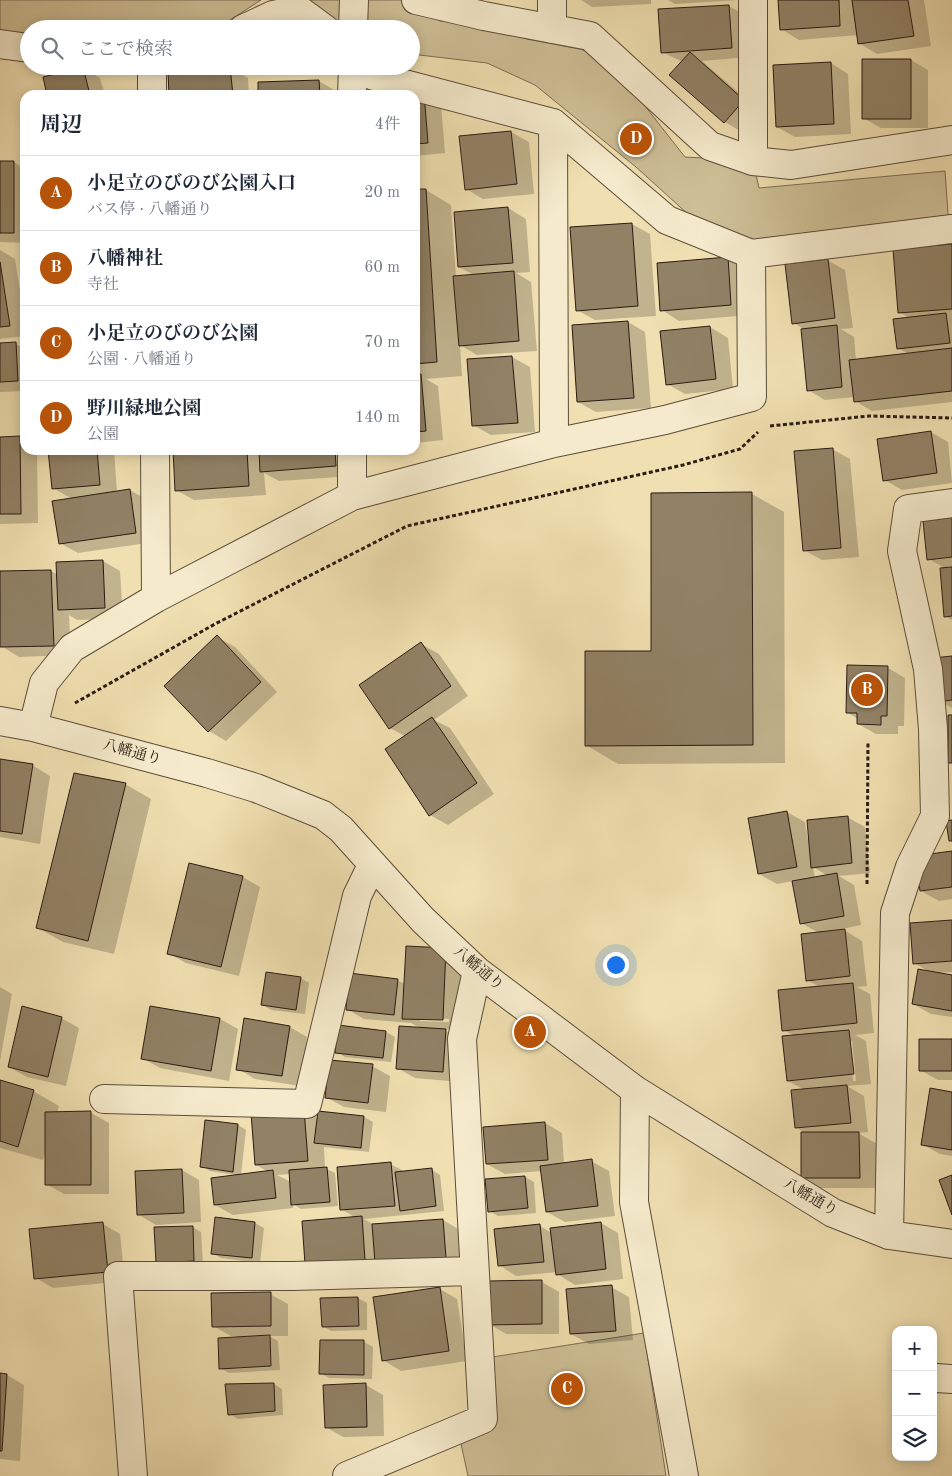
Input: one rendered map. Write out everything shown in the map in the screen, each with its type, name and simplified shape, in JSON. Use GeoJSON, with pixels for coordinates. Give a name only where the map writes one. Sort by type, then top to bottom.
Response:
{"type":"FeatureCollection","features":[{"type":"Feature","properties":{"kind":"street"},"geometry":{"type":"LineString","coordinates":[[353,20],[354,0]]}},
{"type":"Feature","properties":{"kind":"street"},"geometry":{"type":"LineString","coordinates":[[416,0],[590,36],[710,146],[753,161],[791,165],[952,140]]}},
{"type":"Feature","properties":{"kind":"street"},"geometry":{"type":"LineString","coordinates":[[552,0],[552,29]]}},
{"type":"Feature","properties":{"kind":"street"},"geometry":{"type":"LineString","coordinates":[[753,0],[753,161]]}},
{"type":"Feature","properties":{"kind":"street"},"geometry":{"type":"LineString","coordinates":[[262,20],[273,15],[299,10],[313,20]]}},
{"type":"Feature","properties":{"kind":"street"},"geometry":{"type":"LineString","coordinates":[[0,44],[20,47]]}},
{"type":"Feature","properties":{"kind":"street"},"geometry":{"type":"LineString","coordinates":[[151,75],[152,90]]}},
{"type":"Feature","properties":{"kind":"street"},"geometry":{"type":"LineString","coordinates":[[352,75],[352,90]]}},
{"type":"Feature","properties":{"kind":"street"},"geometry":{"type":"LineString","coordinates":[[373,75],[553,123],[667,220],[751,254],[952,229]]}},
{"type":"Feature","properties":{"kind":"street"},"geometry":{"type":"LineString","coordinates":[[553,123],[554,443]]}},
{"type":"Feature","properties":{"kind":"street"},"geometry":{"type":"LineString","coordinates":[[33,727],[44,683],[72,648],[156,598],[352,496],[554,443],[665,420],[752,398],[751,254]]}},
{"type":"Feature","properties":{"kind":"street"},"geometry":{"type":"LineString","coordinates":[[154,455],[156,598]]}},
{"type":"Feature","properties":{"kind":"street"},"geometry":{"type":"LineString","coordinates":[[352,455],[352,496]]}},
{"type":"Feature","properties":{"kind":"street"},"geometry":{"type":"LineString","coordinates":[[889,1235],[895,913],[910,867],[934,816],[933,729],[928,669],[902,551],[908,509],[952,503]]}},
{"type":"Feature","properties":{"kind":"street","name":"八幡通り"},"geometry":{"type":"LineString","coordinates":[[0,721],[33,727],[224,778],[300,805],[323,816],[341,829],[423,920],[477,971],[635,1090],[833,1213],[889,1235],[952,1244]]}},
{"type":"Feature","properties":{"kind":"street"},"geometry":{"type":"LineString","coordinates":[[104,1099],[307,1104],[357,896],[372,865]]}},
{"type":"Feature","properties":{"kind":"street"},"geometry":{"type":"LineString","coordinates":[[347,1476],[483,1419],[462,1039],[477,971]]}},
{"type":"Feature","properties":{"kind":"street"},"geometry":{"type":"LineString","coordinates":[[635,1090],[634,1202],[684,1476]]}},
{"type":"Feature","properties":{"kind":"street"},"geometry":{"type":"LineString","coordinates":[[133,1476],[118,1276],[294,1276],[474,1271]]}},
{"type":"Feature","properties":{"kind":"path"},"geometry":{"type":"LineString","coordinates":[[33,727],[215,624],[407,526],[692,462],[740,449],[764,427],[869,416],[952,418]]}},
{"type":"Feature","properties":{"kind":"shaded area"},"geometry":{"type":"Polygon","coordinates":[[[0,0],[261,0],[230,20],[20,20],[20,42],[0,42],[0,0]]]}},
{"type":"Feature","properties":{"kind":"shaded area"},"geometry":{"type":"Polygon","coordinates":[[[299,0],[404,0],[440,21],[489,27],[527,39],[580,49],[608,59],[685,157],[753,161],[759,188],[945,171],[949,227],[759,245],[691,217],[636,167],[535,85],[487,63],[420,55],[420,20],[334,20],[313,6],[299,0]]]}},
{"type":"Feature","properties":{"kind":"shaded area"},"geometry":{"type":"Polygon","coordinates":[[[644,1333],[666,1476],[468,1476],[458,1430],[483,1419],[480,1359],[644,1333]]]}},
{"type":"Feature","properties":{"kind":"building"},"geometry":{"type":"Polygon","coordinates":[[[778,0],[839,0],[840,26],[780,30],[778,0]]]}},
{"type":"Feature","properties":{"kind":"building"},"geometry":{"type":"Polygon","coordinates":[[[852,0],[908,0],[914,36],[858,44],[852,0]]]}},
{"type":"Feature","properties":{"kind":"building"},"geometry":{"type":"Polygon","coordinates":[[[729,5],[732,48],[661,53],[658,9],[729,5]]]}},
{"type":"Feature","properties":{"kind":"building"},"geometry":{"type":"Polygon","coordinates":[[[690,52],[744,100],[724,123],[669,75],[690,52]]]}},
{"type":"Feature","properties":{"kind":"building"},"geometry":{"type":"Polygon","coordinates":[[[862,59],[911,59],[911,119],[862,119],[862,59]]]}},
{"type":"Feature","properties":{"kind":"building"},"geometry":{"type":"Polygon","coordinates":[[[831,62],[834,124],[776,127],[773,65],[831,62]]]}},
{"type":"Feature","properties":{"kind":"building"},"geometry":{"type":"Polygon","coordinates":[[[51,75],[85,75],[89,90],[46,90],[43,77],[51,75]]]}},
{"type":"Feature","properties":{"kind":"building"},"geometry":{"type":"Polygon","coordinates":[[[168,75],[231,75],[232,90],[169,90],[168,75]]]}},
{"type":"Feature","properties":{"kind":"building"},"geometry":{"type":"Polygon","coordinates":[[[319,80],[320,90],[258,90],[258,82],[319,80]]]}},
{"type":"Feature","properties":{"kind":"building"},"geometry":{"type":"Polygon","coordinates":[[[424,93],[428,143],[420,144],[420,94],[424,93]]]}},
{"type":"Feature","properties":{"kind":"building"},"geometry":{"type":"Polygon","coordinates":[[[511,131],[517,184],[465,190],[459,136],[511,131]]]}},
{"type":"Feature","properties":{"kind":"building"},"geometry":{"type":"Polygon","coordinates":[[[0,161],[14,161],[14,233],[0,233],[0,161]]]}},
{"type":"Feature","properties":{"kind":"building"},"geometry":{"type":"Polygon","coordinates":[[[420,189],[426,189],[437,362],[420,364],[420,189]]]}},
{"type":"Feature","properties":{"kind":"building"},"geometry":{"type":"Polygon","coordinates":[[[508,207],[513,263],[458,267],[454,212],[508,207]]]}},
{"type":"Feature","properties":{"kind":"building"},"geometry":{"type":"Polygon","coordinates":[[[632,223],[638,306],[576,311],[570,227],[632,223]]]}},
{"type":"Feature","properties":{"kind":"building"},"geometry":{"type":"Polygon","coordinates":[[[952,244],[952,309],[898,313],[893,249],[952,244]]]}},
{"type":"Feature","properties":{"kind":"building"},"geometry":{"type":"Polygon","coordinates":[[[728,257],[731,305],[660,311],[657,263],[728,257]]]}},
{"type":"Feature","properties":{"kind":"building"},"geometry":{"type":"Polygon","coordinates":[[[828,259],[835,318],[792,324],[785,264],[828,259]]]}},
{"type":"Feature","properties":{"kind":"building"},"geometry":{"type":"Polygon","coordinates":[[[0,262],[10,326],[0,327],[0,262]]]}},
{"type":"Feature","properties":{"kind":"building"},"geometry":{"type":"Polygon","coordinates":[[[514,271],[519,341],[459,346],[453,276],[514,271]]]}},
{"type":"Feature","properties":{"kind":"building"},"geometry":{"type":"Polygon","coordinates":[[[946,313],[950,343],[897,349],[893,319],[946,313]]]}},
{"type":"Feature","properties":{"kind":"building"},"geometry":{"type":"Polygon","coordinates":[[[628,321],[634,398],[577,402],[572,325],[628,321]]]}},
{"type":"Feature","properties":{"kind":"building"},"geometry":{"type":"Polygon","coordinates":[[[837,325],[842,387],[807,391],[801,329],[837,325]]]}},
{"type":"Feature","properties":{"kind":"building"},"geometry":{"type":"Polygon","coordinates":[[[710,326],[716,379],[666,385],[660,331],[710,326]]]}},
{"type":"Feature","properties":{"kind":"building"},"geometry":{"type":"Polygon","coordinates":[[[16,342],[18,381],[0,382],[0,343],[16,342]]]}},
{"type":"Feature","properties":{"kind":"building"},"geometry":{"type":"Polygon","coordinates":[[[952,348],[952,391],[854,402],[849,360],[952,348]]]}},
{"type":"Feature","properties":{"kind":"building"},"geometry":{"type":"Polygon","coordinates":[[[512,356],[518,423],[472,426],[467,359],[512,356]]]}},
{"type":"Feature","properties":{"kind":"building"},"geometry":{"type":"Polygon","coordinates":[[[420,374],[426,431],[420,432],[420,374]]]}},
{"type":"Feature","properties":{"kind":"building"},"geometry":{"type":"Polygon","coordinates":[[[931,431],[937,473],[883,481],[877,439],[931,431]]]}},
{"type":"Feature","properties":{"kind":"building"},"geometry":{"type":"Polygon","coordinates":[[[20,436],[21,514],[0,514],[0,437],[20,436]]]}},
{"type":"Feature","properties":{"kind":"building"},"geometry":{"type":"Polygon","coordinates":[[[833,448],[841,548],[803,551],[794,451],[833,448]]]}},
{"type":"Feature","properties":{"kind":"building"},"geometry":{"type":"Polygon","coordinates":[[[49,455],[97,455],[100,485],[52,489],[49,455]]]}},
{"type":"Feature","properties":{"kind":"building"},"geometry":{"type":"Polygon","coordinates":[[[173,455],[247,455],[249,486],[175,491],[173,455]]]}},
{"type":"Feature","properties":{"kind":"building"},"geometry":{"type":"Polygon","coordinates":[[[259,455],[335,455],[336,466],[260,472],[259,455]]]}},
{"type":"Feature","properties":{"kind":"building"},"geometry":{"type":"Polygon","coordinates":[[[130,489],[136,533],[59,544],[52,501],[130,489]]]}},
{"type":"Feature","properties":{"kind":"building"},"geometry":{"type":"Polygon","coordinates":[[[752,492],[753,745],[585,746],[585,651],[651,651],[651,493],[752,492]]]}},
{"type":"Feature","properties":{"kind":"building"},"geometry":{"type":"Polygon","coordinates":[[[952,517],[952,557],[927,560],[923,521],[952,517]]]}},
{"type":"Feature","properties":{"kind":"building"},"geometry":{"type":"Polygon","coordinates":[[[103,560],[105,608],[58,610],[56,562],[103,560]]]}},
{"type":"Feature","properties":{"kind":"building"},"geometry":{"type":"Polygon","coordinates":[[[952,567],[952,616],[944,617],[940,568],[952,567]]]}},
{"type":"Feature","properties":{"kind":"building"},"geometry":{"type":"Polygon","coordinates":[[[51,570],[54,646],[0,647],[0,571],[51,570]]]}},
{"type":"Feature","properties":{"kind":"building"},"geometry":{"type":"Polygon","coordinates":[[[217,635],[261,682],[208,732],[164,686],[217,635]]]}},
{"type":"Feature","properties":{"kind":"building"},"geometry":{"type":"Polygon","coordinates":[[[421,642],[451,686],[389,729],[359,685],[421,642]]]}},
{"type":"Feature","properties":{"kind":"building"},"geometry":{"type":"Polygon","coordinates":[[[952,656],[952,700],[938,702],[933,658],[952,656]]]}},
{"type":"Feature","properties":{"kind":"building"},"geometry":{"type":"Polygon","coordinates":[[[847,665],[888,666],[887,716],[881,716],[881,725],[857,724],[857,713],[846,713],[847,665]]]}},
{"type":"Feature","properties":{"kind":"building"},"geometry":{"type":"Polygon","coordinates":[[[948,715],[952,715],[952,763],[948,763],[948,715]]]}},
{"type":"Feature","properties":{"kind":"building"},"geometry":{"type":"Polygon","coordinates":[[[432,717],[477,783],[429,816],[385,749],[432,717]]]}},
{"type":"Feature","properties":{"kind":"building"},"geometry":{"type":"Polygon","coordinates":[[[0,759],[33,764],[22,834],[0,831],[0,759]]]}},
{"type":"Feature","properties":{"kind":"building"},"geometry":{"type":"Polygon","coordinates":[[[74,773],[126,783],[88,941],[36,928],[74,773]]]}},
{"type":"Feature","properties":{"kind":"building"},"geometry":{"type":"Polygon","coordinates":[[[787,811],[797,867],[758,874],[748,818],[787,811]]]}},
{"type":"Feature","properties":{"kind":"building"},"geometry":{"type":"Polygon","coordinates":[[[848,816],[852,863],[811,868],[807,820],[848,816]]]}},
{"type":"Feature","properties":{"kind":"building"},"geometry":{"type":"Polygon","coordinates":[[[952,820],[952,841],[949,841],[946,821],[952,820]]]}},
{"type":"Feature","properties":{"kind":"building"},"geometry":{"type":"Polygon","coordinates":[[[952,851],[952,887],[920,891],[915,856],[952,851]]]}},
{"type":"Feature","properties":{"kind":"building"},"geometry":{"type":"Polygon","coordinates":[[[189,863],[243,876],[221,967],[167,954],[189,863]]]}},
{"type":"Feature","properties":{"kind":"building"},"geometry":{"type":"Polygon","coordinates":[[[837,873],[844,916],[800,924],[792,881],[837,873]]]}},
{"type":"Feature","properties":{"kind":"building"},"geometry":{"type":"Polygon","coordinates":[[[952,920],[952,961],[913,964],[910,923],[952,920]]]}},
{"type":"Feature","properties":{"kind":"building"},"geometry":{"type":"Polygon","coordinates":[[[845,929],[850,976],[806,981],[801,934],[845,929]]]}},
{"type":"Feature","properties":{"kind":"building"},"geometry":{"type":"Polygon","coordinates":[[[406,946],[446,948],[443,1020],[402,1019],[406,946]]]}},
{"type":"Feature","properties":{"kind":"building"},"geometry":{"type":"Polygon","coordinates":[[[918,969],[952,975],[952,1011],[912,1004],[918,969]]]}},
{"type":"Feature","properties":{"kind":"building"},"geometry":{"type":"Polygon","coordinates":[[[266,972],[301,977],[296,1010],[261,1005],[266,972]]]}},
{"type":"Feature","properties":{"kind":"building"},"geometry":{"type":"Polygon","coordinates":[[[349,973],[398,979],[394,1015],[346,1010],[349,973]]]}},
{"type":"Feature","properties":{"kind":"building"},"geometry":{"type":"Polygon","coordinates":[[[853,983],[857,1023],[782,1031],[778,990],[853,983]]]}},
{"type":"Feature","properties":{"kind":"building"},"geometry":{"type":"Polygon","coordinates":[[[22,1006],[62,1017],[48,1077],[8,1067],[22,1006]]]}},
{"type":"Feature","properties":{"kind":"building"},"geometry":{"type":"Polygon","coordinates":[[[150,1006],[220,1018],[211,1071],[141,1059],[150,1006]]]}},
{"type":"Feature","properties":{"kind":"building"},"geometry":{"type":"Polygon","coordinates":[[[244,1018],[290,1026],[282,1076],[236,1070],[244,1018]]]}},
{"type":"Feature","properties":{"kind":"building"},"geometry":{"type":"Polygon","coordinates":[[[338,1025],[386,1031],[383,1058],[335,1053],[338,1025]]]}},
{"type":"Feature","properties":{"kind":"building"},"geometry":{"type":"Polygon","coordinates":[[[399,1026],[446,1029],[443,1072],[396,1069],[399,1026]]]}},
{"type":"Feature","properties":{"kind":"building"},"geometry":{"type":"Polygon","coordinates":[[[849,1030],[854,1074],[787,1081],[782,1036],[849,1030]]]}},
{"type":"Feature","properties":{"kind":"building"},"geometry":{"type":"Polygon","coordinates":[[[919,1039],[952,1039],[952,1071],[919,1071],[919,1039]]]}},
{"type":"Feature","properties":{"kind":"building"},"geometry":{"type":"Polygon","coordinates":[[[329,1060],[373,1064],[368,1103],[325,1098],[329,1060]]]}},
{"type":"Feature","properties":{"kind":"building"},"geometry":{"type":"Polygon","coordinates":[[[0,1080],[34,1090],[18,1147],[0,1141],[0,1080]]]}},
{"type":"Feature","properties":{"kind":"building"},"geometry":{"type":"Polygon","coordinates":[[[847,1085],[851,1123],[795,1128],[791,1090],[847,1085]]]}},
{"type":"Feature","properties":{"kind":"building"},"geometry":{"type":"Polygon","coordinates":[[[930,1088],[952,1092],[952,1150],[921,1145],[930,1088]]]}},
{"type":"Feature","properties":{"kind":"building"},"geometry":{"type":"Polygon","coordinates":[[[304,1109],[308,1161],[255,1165],[251,1113],[304,1109]]]}},
{"type":"Feature","properties":{"kind":"building"},"geometry":{"type":"Polygon","coordinates":[[[91,1111],[91,1185],[45,1185],[45,1112],[91,1111]]]}},
{"type":"Feature","properties":{"kind":"building"},"geometry":{"type":"Polygon","coordinates":[[[318,1111],[364,1116],[361,1148],[314,1143],[318,1111]]]}},
{"type":"Feature","properties":{"kind":"building"},"geometry":{"type":"Polygon","coordinates":[[[205,1120],[238,1124],[233,1172],[200,1167],[205,1120]]]}},
{"type":"Feature","properties":{"kind":"building"},"geometry":{"type":"Polygon","coordinates":[[[545,1122],[548,1160],[486,1164],[483,1127],[545,1122]]]}},
{"type":"Feature","properties":{"kind":"building"},"geometry":{"type":"Polygon","coordinates":[[[801,1132],[859,1132],[860,1178],[801,1178],[801,1132]]]}},
{"type":"Feature","properties":{"kind":"building"},"geometry":{"type":"Polygon","coordinates":[[[592,1159],[598,1206],[546,1212],[540,1166],[592,1159]]]}},
{"type":"Feature","properties":{"kind":"building"},"geometry":{"type":"Polygon","coordinates":[[[391,1162],[395,1206],[340,1210],[337,1167],[391,1162]]]}},
{"type":"Feature","properties":{"kind":"building"},"geometry":{"type":"Polygon","coordinates":[[[327,1167],[330,1202],[291,1205],[289,1170],[327,1167]]]}},
{"type":"Feature","properties":{"kind":"building"},"geometry":{"type":"Polygon","coordinates":[[[432,1168],[436,1206],[400,1211],[395,1172],[432,1168]]]}},
{"type":"Feature","properties":{"kind":"building"},"geometry":{"type":"Polygon","coordinates":[[[182,1169],[184,1213],[137,1215],[135,1171],[182,1169]]]}},
{"type":"Feature","properties":{"kind":"building"},"geometry":{"type":"Polygon","coordinates":[[[273,1170],[276,1198],[214,1205],[211,1178],[273,1170]]]}},
{"type":"Feature","properties":{"kind":"building"},"geometry":{"type":"Polygon","coordinates":[[[952,1175],[952,1215],[939,1180],[952,1175]]]}},
{"type":"Feature","properties":{"kind":"building"},"geometry":{"type":"Polygon","coordinates":[[[525,1176],[528,1208],[488,1212],[485,1179],[525,1176]]]}},
{"type":"Feature","properties":{"kind":"building"},"geometry":{"type":"Polygon","coordinates":[[[362,1216],[365,1260],[305,1264],[302,1221],[362,1216]]]}},
{"type":"Feature","properties":{"kind":"building"},"geometry":{"type":"Polygon","coordinates":[[[215,1217],[255,1222],[252,1258],[211,1254],[215,1217]]]}},
{"type":"Feature","properties":{"kind":"building"},"geometry":{"type":"Polygon","coordinates":[[[443,1219],[446,1258],[375,1263],[372,1224],[443,1219]]]}},
{"type":"Feature","properties":{"kind":"building"},"geometry":{"type":"Polygon","coordinates":[[[103,1222],[108,1272],[34,1279],[29,1229],[103,1222]]]}},
{"type":"Feature","properties":{"kind":"building"},"geometry":{"type":"Polygon","coordinates":[[[601,1222],[606,1269],[556,1275],[550,1228],[601,1222]]]}},
{"type":"Feature","properties":{"kind":"building"},"geometry":{"type":"Polygon","coordinates":[[[540,1224],[544,1262],[498,1266],[494,1229],[540,1224]]]}},
{"type":"Feature","properties":{"kind":"building"},"geometry":{"type":"Polygon","coordinates":[[[193,1226],[194,1261],[156,1263],[154,1227],[193,1226]]]}},
{"type":"Feature","properties":{"kind":"building"},"geometry":{"type":"Polygon","coordinates":[[[542,1280],[542,1324],[487,1325],[487,1281],[542,1280]]]}},
{"type":"Feature","properties":{"kind":"building"},"geometry":{"type":"Polygon","coordinates":[[[612,1285],[616,1331],[570,1334],[566,1289],[612,1285]]]}},
{"type":"Feature","properties":{"kind":"building"},"geometry":{"type":"Polygon","coordinates":[[[440,1287],[449,1351],[382,1361],[373,1297],[440,1287]]]}},
{"type":"Feature","properties":{"kind":"building"},"geometry":{"type":"Polygon","coordinates":[[[271,1292],[271,1326],[212,1327],[211,1293],[271,1292]]]}},
{"type":"Feature","properties":{"kind":"building"},"geometry":{"type":"Polygon","coordinates":[[[358,1297],[359,1326],[322,1327],[320,1298],[358,1297]]]}},
{"type":"Feature","properties":{"kind":"building"},"geometry":{"type":"Polygon","coordinates":[[[270,1335],[271,1366],[219,1369],[218,1338],[270,1335]]]}},
{"type":"Feature","properties":{"kind":"building"},"geometry":{"type":"Polygon","coordinates":[[[320,1340],[364,1340],[364,1375],[319,1374],[320,1340]]]}},
{"type":"Feature","properties":{"kind":"building"},"geometry":{"type":"Polygon","coordinates":[[[0,1373],[7,1374],[2,1451],[0,1451],[0,1373]]]}},
{"type":"Feature","properties":{"kind":"building"},"geometry":{"type":"Polygon","coordinates":[[[274,1383],[275,1411],[228,1415],[225,1384],[274,1383]]]}},
{"type":"Feature","properties":{"kind":"building"},"geometry":{"type":"Polygon","coordinates":[[[366,1383],[367,1427],[325,1428],[323,1385],[366,1383]]]}},
{"type":"Feature","properties":{"kind":"place","name":"野川緑地公園"},"geometry":{"type":"Point","coordinates":[636,139]}},
{"type":"Feature","properties":{"kind":"place","name":"八幡神社"},"geometry":{"type":"Point","coordinates":[867,690]}},
{"type":"Feature","properties":{"kind":"place","name":"小足立のびのび公園入口"},"geometry":{"type":"Point","coordinates":[530,1032]}},
{"type":"Feature","properties":{"kind":"place","name":"小足立のびのび公園"},"geometry":{"type":"Point","coordinates":[567,1389]}}]}
